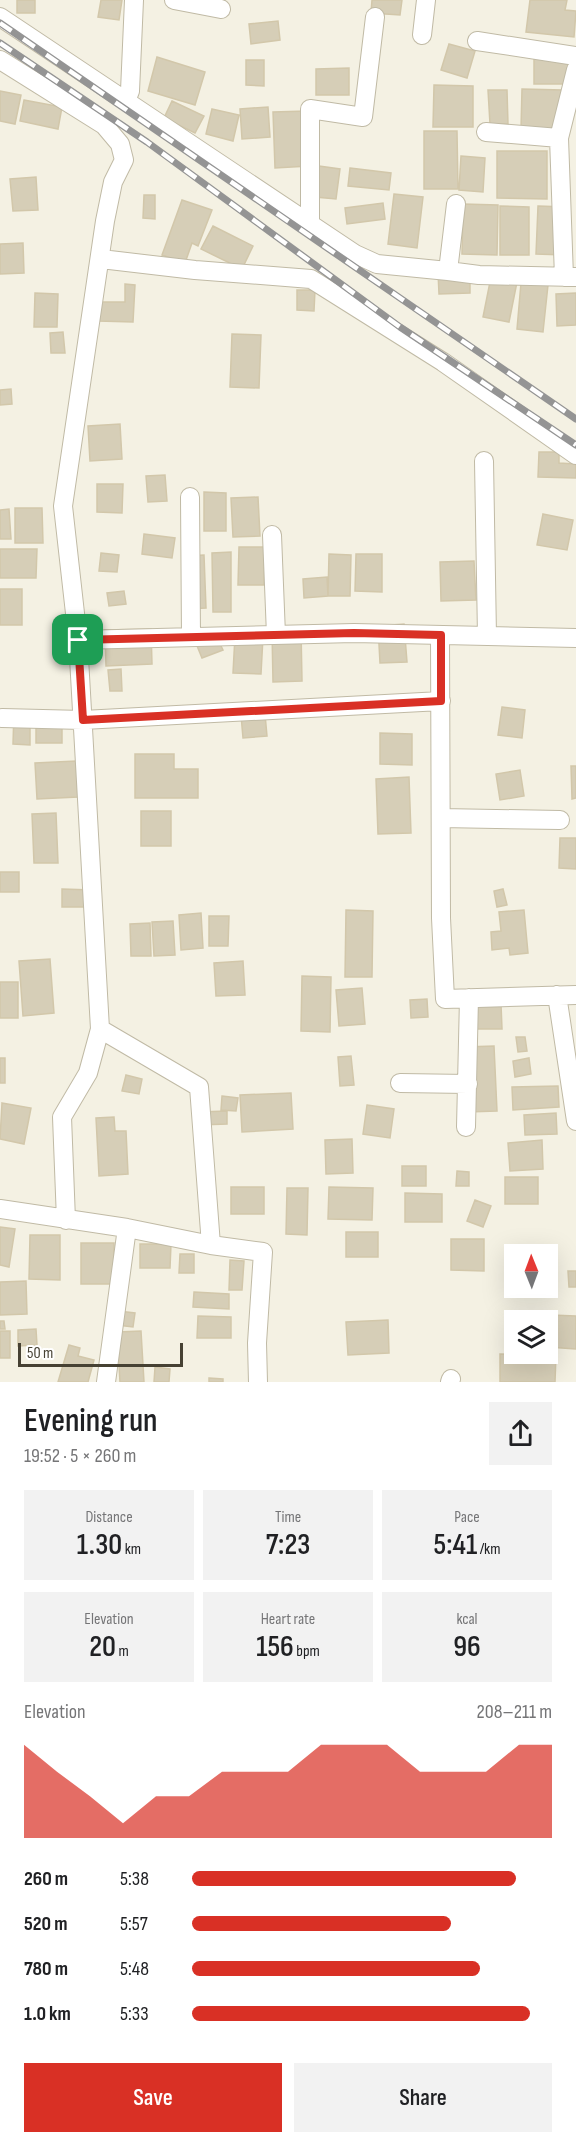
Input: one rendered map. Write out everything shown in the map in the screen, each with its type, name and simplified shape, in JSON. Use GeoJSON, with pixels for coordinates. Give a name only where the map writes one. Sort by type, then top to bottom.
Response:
{"type":"FeatureCollection","features":[{"type":"Feature","properties":{"kind":"street"},"geometry":{"type":"LineString","coordinates":[[126,101],[130,91],[134,0]]}},
{"type":"Feature","properties":{"kind":"street"},"geometry":{"type":"LineString","coordinates":[[174,0],[221,9]]}},
{"type":"Feature","properties":{"kind":"street"},"geometry":{"type":"LineString","coordinates":[[422,35],[426,0]]}},
{"type":"Feature","properties":{"kind":"street"},"geometry":{"type":"LineString","coordinates":[[0,17],[355,254],[377,264],[479,275],[570,277],[559,138],[576,70]]}},
{"type":"Feature","properties":{"kind":"street"},"geometry":{"type":"LineString","coordinates":[[310,224],[310,109],[363,117],[375,17]]}},
{"type":"Feature","properties":{"kind":"street"},"geometry":{"type":"LineString","coordinates":[[477,41],[576,56]]}},
{"type":"Feature","properties":{"kind":"street"},"geometry":{"type":"LineString","coordinates":[[0,60],[104,125],[120,144],[124,160],[113,182],[105,221],[63,506],[78,640],[100,1029],[88,1073],[63,1117],[66,1220]]}},
{"type":"Feature","properties":{"kind":"street"},"geometry":{"type":"LineString","coordinates":[[486,132],[559,138]]}},
{"type":"Feature","properties":{"kind":"street"},"geometry":{"type":"LineString","coordinates":[[448,272],[456,204]]}},
{"type":"Feature","properties":{"kind":"street"},"geometry":{"type":"LineString","coordinates":[[101,259],[195,270],[311,279],[443,362],[576,455]]}},
{"type":"Feature","properties":{"kind":"street"},"geometry":{"type":"LineString","coordinates":[[484,461],[487,636]]}},
{"type":"Feature","properties":{"kind":"street"},"geometry":{"type":"LineString","coordinates":[[190,497],[191,637]]}},
{"type":"Feature","properties":{"kind":"street"},"geometry":{"type":"LineString","coordinates":[[272,535],[276,635]]}},
{"type":"Feature","properties":{"kind":"street"},"geometry":{"type":"LineString","coordinates":[[78,640],[354,633],[576,638]]}},
{"type":"Feature","properties":{"kind":"street"},"geometry":{"type":"LineString","coordinates":[[441,635],[441,918],[445,999],[576,995]]}},
{"type":"Feature","properties":{"kind":"street"},"geometry":{"type":"LineString","coordinates":[[2,718],[83,720],[441,701]]}},
{"type":"Feature","properties":{"kind":"street"},"geometry":{"type":"LineString","coordinates":[[441,818],[560,819]]}},
{"type":"Feature","properties":{"kind":"street"},"geometry":{"type":"LineString","coordinates":[[557,995],[576,1121]]}},
{"type":"Feature","properties":{"kind":"street"},"geometry":{"type":"LineString","coordinates":[[466,1127],[469,998]]}},
{"type":"Feature","properties":{"kind":"street"},"geometry":{"type":"LineString","coordinates":[[100,1029],[199,1087],[211,1245]]}},
{"type":"Feature","properties":{"kind":"street"},"geometry":{"type":"LineString","coordinates":[[400,1083],[468,1084]]}},
{"type":"Feature","properties":{"kind":"street"},"geometry":{"type":"LineString","coordinates":[[0,1209],[263,1252],[257,1343],[258,1382]]}},
{"type":"Feature","properties":{"kind":"street"},"geometry":{"type":"LineString","coordinates":[[106,1382],[127,1228]]}},
{"type":"Feature","properties":{"kind":"building"},"geometry":{"type":"Polygon","coordinates":[[[17,0],[35,0],[35,13],[17,13],[17,0]]]}},
{"type":"Feature","properties":{"kind":"building"},"geometry":{"type":"Polygon","coordinates":[[[101,0],[122,0],[119,20],[98,17],[101,0]]]}},
{"type":"Feature","properties":{"kind":"building"},"geometry":{"type":"Polygon","coordinates":[[[372,0],[402,0],[400,15],[371,13],[372,0]]]}},
{"type":"Feature","properties":{"kind":"building"},"geometry":{"type":"Polygon","coordinates":[[[530,0],[567,0],[565,10],[576,11],[574,37],[526,32],[530,0]]]}},
{"type":"Feature","properties":{"kind":"building"},"geometry":{"type":"Polygon","coordinates":[[[278,21],[280,40],[251,44],[249,24],[278,21]]]}},
{"type":"Feature","properties":{"kind":"building"},"geometry":{"type":"Polygon","coordinates":[[[449,44],[475,51],[467,78],[441,70],[449,44]]]}},
{"type":"Feature","properties":{"kind":"building"},"geometry":{"type":"Polygon","coordinates":[[[534,54],[571,54],[571,84],[534,84],[534,54]]]}},
{"type":"Feature","properties":{"kind":"building"},"geometry":{"type":"Polygon","coordinates":[[[157,57],[205,72],[195,105],[148,91],[157,57]]]}},
{"type":"Feature","properties":{"kind":"building"},"geometry":{"type":"Polygon","coordinates":[[[246,60],[264,60],[264,86],[246,85],[246,60]]]}},
{"type":"Feature","properties":{"kind":"building"},"geometry":{"type":"Polygon","coordinates":[[[349,68],[349,95],[316,95],[316,69],[349,68]]]}},
{"type":"Feature","properties":{"kind":"building"},"geometry":{"type":"Polygon","coordinates":[[[434,85],[473,86],[473,127],[433,127],[434,85]]]}},
{"type":"Feature","properties":{"kind":"building"},"geometry":{"type":"Polygon","coordinates":[[[522,89],[563,90],[562,130],[521,129],[522,89]]]}},
{"type":"Feature","properties":{"kind":"building"},"geometry":{"type":"Polygon","coordinates":[[[488,90],[507,90],[508,124],[490,124],[488,90]]]}},
{"type":"Feature","properties":{"kind":"building"},"geometry":{"type":"Polygon","coordinates":[[[0,91],[21,95],[15,124],[0,121],[0,91]]]}},
{"type":"Feature","properties":{"kind":"building"},"geometry":{"type":"Polygon","coordinates":[[[24,100],[62,107],[58,129],[20,121],[24,100]]]}},
{"type":"Feature","properties":{"kind":"building"},"geometry":{"type":"Polygon","coordinates":[[[172,101],[204,116],[195,133],[164,118],[172,101]]]}},
{"type":"Feature","properties":{"kind":"building"},"geometry":{"type":"Polygon","coordinates":[[[268,107],[270,137],[242,139],[240,109],[268,107]]]}},
{"type":"Feature","properties":{"kind":"building"},"geometry":{"type":"Polygon","coordinates":[[[212,109],[239,115],[233,141],[206,134],[212,109]]]}},
{"type":"Feature","properties":{"kind":"building"},"geometry":{"type":"Polygon","coordinates":[[[307,111],[309,166],[275,168],[273,112],[307,111]]]}},
{"type":"Feature","properties":{"kind":"building"},"geometry":{"type":"Polygon","coordinates":[[[424,131],[457,131],[458,189],[424,189],[424,131]]]}},
{"type":"Feature","properties":{"kind":"building"},"geometry":{"type":"Polygon","coordinates":[[[497,151],[547,151],[547,199],[497,198],[497,151]]]}},
{"type":"Feature","properties":{"kind":"building"},"geometry":{"type":"Polygon","coordinates":[[[461,156],[485,158],[483,192],[459,190],[461,156]]]}},
{"type":"Feature","properties":{"kind":"building"},"geometry":{"type":"Polygon","coordinates":[[[319,166],[340,169],[336,199],[315,197],[319,166]]]}},
{"type":"Feature","properties":{"kind":"building"},"geometry":{"type":"Polygon","coordinates":[[[350,168],[391,173],[389,190],[348,186],[350,168]]]}},
{"type":"Feature","properties":{"kind":"building"},"geometry":{"type":"Polygon","coordinates":[[[36,177],[38,210],[13,211],[10,179],[36,177]]]}},
{"type":"Feature","properties":{"kind":"building"},"geometry":{"type":"Polygon","coordinates":[[[394,194],[423,197],[417,248],[388,244],[394,194]]]}},
{"type":"Feature","properties":{"kind":"building"},"geometry":{"type":"Polygon","coordinates":[[[144,195],[155,195],[155,219],[143,218],[144,195]]]}},
{"type":"Feature","properties":{"kind":"building"},"geometry":{"type":"Polygon","coordinates":[[[182,200],[212,210],[198,246],[192,243],[185,263],[162,255],[182,200]]]}},
{"type":"Feature","properties":{"kind":"building"},"geometry":{"type":"Polygon","coordinates":[[[383,203],[385,219],[347,224],[345,208],[383,203]]]}},
{"type":"Feature","properties":{"kind":"building"},"geometry":{"type":"Polygon","coordinates":[[[463,204],[498,205],[497,255],[462,254],[463,204]]]}},
{"type":"Feature","properties":{"kind":"building"},"geometry":{"type":"Polygon","coordinates":[[[500,206],[529,207],[529,255],[500,255],[500,206]]]}},
{"type":"Feature","properties":{"kind":"building"},"geometry":{"type":"Polygon","coordinates":[[[538,206],[566,207],[564,255],[536,254],[538,206]]]}},
{"type":"Feature","properties":{"kind":"building"},"geometry":{"type":"Polygon","coordinates":[[[213,226],[253,246],[242,269],[201,249],[213,226]]]}},
{"type":"Feature","properties":{"kind":"building"},"geometry":{"type":"Polygon","coordinates":[[[23,243],[24,273],[0,274],[0,244],[23,243]]]}},
{"type":"Feature","properties":{"kind":"building"},"geometry":{"type":"Polygon","coordinates":[[[470,271],[470,293],[439,294],[438,272],[470,271]]]}},
{"type":"Feature","properties":{"kind":"building"},"geometry":{"type":"Polygon","coordinates":[[[491,277],[517,282],[509,322],[483,317],[491,277]]]}},
{"type":"Feature","properties":{"kind":"building"},"geometry":{"type":"Polygon","coordinates":[[[521,283],[548,285],[543,332],[517,329],[521,283]]]}},
{"type":"Feature","properties":{"kind":"building"},"geometry":{"type":"Polygon","coordinates":[[[125,284],[135,285],[133,322],[98,321],[99,302],[125,302],[125,284]]]}},
{"type":"Feature","properties":{"kind":"building"},"geometry":{"type":"Polygon","coordinates":[[[297,290],[315,290],[314,311],[297,310],[297,290]]]}},
{"type":"Feature","properties":{"kind":"building"},"geometry":{"type":"Polygon","coordinates":[[[35,293],[58,294],[57,327],[34,327],[35,293]]]}},
{"type":"Feature","properties":{"kind":"building"},"geometry":{"type":"Polygon","coordinates":[[[576,293],[576,325],[557,326],[556,294],[576,293]]]}},
{"type":"Feature","properties":{"kind":"building"},"geometry":{"type":"Polygon","coordinates":[[[63,332],[65,353],[51,353],[50,333],[63,332]]]}},
{"type":"Feature","properties":{"kind":"building"},"geometry":{"type":"Polygon","coordinates":[[[232,334],[261,335],[259,388],[230,387],[232,334]]]}},
{"type":"Feature","properties":{"kind":"building"},"geometry":{"type":"Polygon","coordinates":[[[11,389],[12,404],[0,405],[0,390],[11,389]]]}},
{"type":"Feature","properties":{"kind":"building"},"geometry":{"type":"Polygon","coordinates":[[[120,424],[122,459],[90,461],[88,426],[120,424]]]}},
{"type":"Feature","properties":{"kind":"building"},"geometry":{"type":"Polygon","coordinates":[[[539,452],[559,452],[559,463],[576,464],[576,478],[538,477],[539,452]]]}},
{"type":"Feature","properties":{"kind":"building"},"geometry":{"type":"Polygon","coordinates":[[[165,475],[167,501],[148,502],[146,476],[165,475]]]}},
{"type":"Feature","properties":{"kind":"building"},"geometry":{"type":"Polygon","coordinates":[[[97,484],[123,484],[122,513],[97,512],[97,484]]]}},
{"type":"Feature","properties":{"kind":"building"},"geometry":{"type":"Polygon","coordinates":[[[204,492],[226,493],[226,531],[204,531],[204,492]]]}},
{"type":"Feature","properties":{"kind":"building"},"geometry":{"type":"Polygon","coordinates":[[[258,497],[260,536],[233,537],[231,498],[258,497]]]}},
{"type":"Feature","properties":{"kind":"building"},"geometry":{"type":"Polygon","coordinates":[[[15,508],[42,508],[43,543],[15,543],[15,508]]]}},
{"type":"Feature","properties":{"kind":"building"},"geometry":{"type":"Polygon","coordinates":[[[9,509],[11,539],[0,539],[0,510],[9,509]]]}},
{"type":"Feature","properties":{"kind":"building"},"geometry":{"type":"Polygon","coordinates":[[[543,514],[573,520],[567,550],[537,545],[543,514]]]}},
{"type":"Feature","properties":{"kind":"building"},"geometry":{"type":"Polygon","coordinates":[[[144,534],[175,538],[172,558],[142,554],[144,534]]]}},
{"type":"Feature","properties":{"kind":"building"},"geometry":{"type":"Polygon","coordinates":[[[239,547],[265,547],[264,585],[238,585],[239,547]]]}},
{"type":"Feature","properties":{"kind":"building"},"geometry":{"type":"Polygon","coordinates":[[[0,549],[37,549],[36,578],[0,578],[0,549]]]}},
{"type":"Feature","properties":{"kind":"building"},"geometry":{"type":"Polygon","coordinates":[[[231,552],[231,612],[213,612],[212,553],[231,552]]]}},
{"type":"Feature","properties":{"kind":"building"},"geometry":{"type":"Polygon","coordinates":[[[101,553],[119,555],[117,572],[99,571],[101,553]]]}},
{"type":"Feature","properties":{"kind":"building"},"geometry":{"type":"Polygon","coordinates":[[[329,554],[351,555],[350,596],[328,596],[329,554]]]}},
{"type":"Feature","properties":{"kind":"building"},"geometry":{"type":"Polygon","coordinates":[[[356,554],[382,554],[382,592],[355,591],[356,554]]]}},
{"type":"Feature","properties":{"kind":"building"},"geometry":{"type":"Polygon","coordinates":[[[204,555],[206,608],[186,609],[184,556],[204,555]]]}},
{"type":"Feature","properties":{"kind":"building"},"geometry":{"type":"Polygon","coordinates":[[[474,561],[476,600],[441,601],[440,562],[474,561]]]}},
{"type":"Feature","properties":{"kind":"building"},"geometry":{"type":"Polygon","coordinates":[[[327,577],[328,596],[304,598],[303,579],[327,577]]]}},
{"type":"Feature","properties":{"kind":"building"},"geometry":{"type":"Polygon","coordinates":[[[0,589],[22,589],[22,625],[0,625],[0,589]]]}},
{"type":"Feature","properties":{"kind":"building"},"geometry":{"type":"Polygon","coordinates":[[[124,591],[126,604],[109,606],[107,593],[124,591]]]}},
{"type":"Feature","properties":{"kind":"building"},"geometry":{"type":"Polygon","coordinates":[[[404,624],[407,662],[380,663],[378,626],[404,624]]]}},
{"type":"Feature","properties":{"kind":"building"},"geometry":{"type":"Polygon","coordinates":[[[151,629],[152,664],[106,666],[105,630],[151,629]]]}},
{"type":"Feature","properties":{"kind":"building"},"geometry":{"type":"Polygon","coordinates":[[[301,630],[302,681],[273,682],[272,631],[301,630]]]}},
{"type":"Feature","properties":{"kind":"building"},"geometry":{"type":"Polygon","coordinates":[[[215,633],[223,650],[202,658],[195,641],[215,633]]]}},
{"type":"Feature","properties":{"kind":"building"},"geometry":{"type":"Polygon","coordinates":[[[235,636],[263,637],[261,674],[233,673],[235,636]]]}},
{"type":"Feature","properties":{"kind":"building"},"geometry":{"type":"Polygon","coordinates":[[[121,669],[122,691],[110,691],[108,670],[121,669]]]}},
{"type":"Feature","properties":{"kind":"building"},"geometry":{"type":"Polygon","coordinates":[[[502,707],[525,710],[522,738],[498,735],[502,707]]]}},
{"type":"Feature","properties":{"kind":"building"},"geometry":{"type":"Polygon","coordinates":[[[14,711],[30,711],[30,745],[13,744],[14,711]]]}},
{"type":"Feature","properties":{"kind":"building"},"geometry":{"type":"Polygon","coordinates":[[[36,711],[62,711],[62,743],[36,743],[36,711]]]}},
{"type":"Feature","properties":{"kind":"building"},"geometry":{"type":"Polygon","coordinates":[[[265,714],[267,736],[243,738],[241,715],[265,714]]]}},
{"type":"Feature","properties":{"kind":"building"},"geometry":{"type":"Polygon","coordinates":[[[380,733],[412,734],[412,765],[380,764],[380,733]]]}},
{"type":"Feature","properties":{"kind":"building"},"geometry":{"type":"Polygon","coordinates":[[[135,754],[174,754],[174,769],[198,769],[198,798],[135,798],[135,754]]]}},
{"type":"Feature","properties":{"kind":"building"},"geometry":{"type":"Polygon","coordinates":[[[76,761],[78,797],[37,799],[35,763],[76,761]]]}},
{"type":"Feature","properties":{"kind":"building"},"geometry":{"type":"Polygon","coordinates":[[[571,766],[576,766],[576,798],[572,799],[571,766]]]}},
{"type":"Feature","properties":{"kind":"building"},"geometry":{"type":"Polygon","coordinates":[[[520,770],[524,796],[500,800],[496,774],[520,770]]]}},
{"type":"Feature","properties":{"kind":"building"},"geometry":{"type":"Polygon","coordinates":[[[409,777],[411,833],[378,834],[376,779],[409,777]]]}},
{"type":"Feature","properties":{"kind":"building"},"geometry":{"type":"Polygon","coordinates":[[[141,811],[171,811],[171,846],[141,846],[141,811]]]}},
{"type":"Feature","properties":{"kind":"building"},"geometry":{"type":"Polygon","coordinates":[[[56,813],[58,863],[34,863],[32,814],[56,813]]]}},
{"type":"Feature","properties":{"kind":"building"},"geometry":{"type":"Polygon","coordinates":[[[560,838],[576,838],[576,869],[559,868],[560,838]]]}},
{"type":"Feature","properties":{"kind":"building"},"geometry":{"type":"Polygon","coordinates":[[[0,872],[19,872],[19,892],[0,892],[0,872]]]}},
{"type":"Feature","properties":{"kind":"building"},"geometry":{"type":"Polygon","coordinates":[[[62,889],[92,890],[92,907],[62,907],[62,889]]]}},
{"type":"Feature","properties":{"kind":"building"},"geometry":{"type":"Polygon","coordinates":[[[503,889],[507,905],[497,907],[494,891],[503,889]]]}},
{"type":"Feature","properties":{"kind":"building"},"geometry":{"type":"Polygon","coordinates":[[[346,910],[373,911],[372,977],[345,977],[346,910]]]}},
{"type":"Feature","properties":{"kind":"building"},"geometry":{"type":"Polygon","coordinates":[[[524,910],[528,953],[510,955],[509,948],[492,950],[491,932],[501,931],[499,912],[524,910]]]}},
{"type":"Feature","properties":{"kind":"building"},"geometry":{"type":"Polygon","coordinates":[[[201,913],[203,948],[181,950],[179,915],[201,913]]]}},
{"type":"Feature","properties":{"kind":"building"},"geometry":{"type":"Polygon","coordinates":[[[209,916],[229,916],[228,946],[209,946],[209,916]]]}},
{"type":"Feature","properties":{"kind":"building"},"geometry":{"type":"Polygon","coordinates":[[[173,921],[175,955],[154,956],[152,922],[173,921]]]}},
{"type":"Feature","properties":{"kind":"building"},"geometry":{"type":"Polygon","coordinates":[[[150,923],[151,956],[131,956],[130,924],[150,923]]]}},
{"type":"Feature","properties":{"kind":"building"},"geometry":{"type":"Polygon","coordinates":[[[50,959],[54,1013],[23,1016],[19,961],[50,959]]]}},
{"type":"Feature","properties":{"kind":"building"},"geometry":{"type":"Polygon","coordinates":[[[243,961],[245,995],[216,996],[214,963],[243,961]]]}},
{"type":"Feature","properties":{"kind":"building"},"geometry":{"type":"Polygon","coordinates":[[[302,976],[331,977],[330,1032],[301,1031],[302,976]]]}},
{"type":"Feature","properties":{"kind":"building"},"geometry":{"type":"Polygon","coordinates":[[[0,982],[18,982],[18,1018],[0,1018],[0,982]]]}},
{"type":"Feature","properties":{"kind":"building"},"geometry":{"type":"Polygon","coordinates":[[[362,988],[365,1024],[339,1026],[336,990],[362,988]]]}},
{"type":"Feature","properties":{"kind":"building"},"geometry":{"type":"Polygon","coordinates":[[[427,999],[428,1017],[411,1018],[410,1000],[427,999]]]}},
{"type":"Feature","properties":{"kind":"building"},"geometry":{"type":"Polygon","coordinates":[[[501,1004],[502,1029],[476,1029],[475,1005],[501,1004]]]}},
{"type":"Feature","properties":{"kind":"building"},"geometry":{"type":"Polygon","coordinates":[[[516,1037],[525,1037],[527,1051],[518,1052],[516,1037]]]}},
{"type":"Feature","properties":{"kind":"building"},"geometry":{"type":"Polygon","coordinates":[[[494,1046],[497,1111],[467,1112],[464,1047],[494,1046]]]}},
{"type":"Feature","properties":{"kind":"building"},"geometry":{"type":"Polygon","coordinates":[[[351,1056],[354,1085],[340,1086],[338,1057],[351,1056]]]}},
{"type":"Feature","properties":{"kind":"building"},"geometry":{"type":"Polygon","coordinates":[[[0,1058],[5,1058],[5,1083],[0,1083],[0,1058]]]}},
{"type":"Feature","properties":{"kind":"building"},"geometry":{"type":"Polygon","coordinates":[[[529,1058],[531,1074],[515,1077],[513,1061],[529,1058]]]}},
{"type":"Feature","properties":{"kind":"building"},"geometry":{"type":"Polygon","coordinates":[[[126,1075],[142,1079],[139,1094],[122,1091],[126,1075]]]}},
{"type":"Feature","properties":{"kind":"building"},"geometry":{"type":"Polygon","coordinates":[[[558,1086],[559,1107],[513,1110],[512,1087],[558,1086]]]}},
{"type":"Feature","properties":{"kind":"building"},"geometry":{"type":"Polygon","coordinates":[[[291,1093],[293,1129],[242,1132],[240,1095],[291,1093]]]}},
{"type":"Feature","properties":{"kind":"building"},"geometry":{"type":"Polygon","coordinates":[[[222,1096],[238,1098],[236,1111],[221,1110],[222,1096]]]}},
{"type":"Feature","properties":{"kind":"building"},"geometry":{"type":"Polygon","coordinates":[[[2,1103],[31,1108],[24,1144],[0,1139],[2,1103]]]}},
{"type":"Feature","properties":{"kind":"building"},"geometry":{"type":"Polygon","coordinates":[[[367,1105],[394,1109],[390,1138],[363,1134],[367,1105]]]}},
{"type":"Feature","properties":{"kind":"building"},"geometry":{"type":"Polygon","coordinates":[[[227,1111],[227,1124],[199,1125],[198,1112],[227,1111]]]}},
{"type":"Feature","properties":{"kind":"building"},"geometry":{"type":"Polygon","coordinates":[[[556,1113],[557,1134],[525,1135],[524,1115],[556,1113]]]}},
{"type":"Feature","properties":{"kind":"building"},"geometry":{"type":"Polygon","coordinates":[[[114,1117],[115,1131],[126,1131],[128,1174],[99,1176],[96,1118],[114,1117]]]}},
{"type":"Feature","properties":{"kind":"building"},"geometry":{"type":"Polygon","coordinates":[[[352,1139],[353,1173],[326,1174],[325,1140],[352,1139]]]}},
{"type":"Feature","properties":{"kind":"building"},"geometry":{"type":"Polygon","coordinates":[[[542,1140],[543,1169],[510,1171],[508,1143],[542,1140]]]}},
{"type":"Feature","properties":{"kind":"building"},"geometry":{"type":"Polygon","coordinates":[[[402,1166],[426,1166],[426,1186],[402,1186],[402,1166]]]}},
{"type":"Feature","properties":{"kind":"building"},"geometry":{"type":"Polygon","coordinates":[[[457,1171],[469,1172],[469,1186],[456,1186],[457,1171]]]}},
{"type":"Feature","properties":{"kind":"building"},"geometry":{"type":"Polygon","coordinates":[[[505,1177],[538,1177],[538,1204],[505,1204],[505,1177]]]}},
{"type":"Feature","properties":{"kind":"building"},"geometry":{"type":"Polygon","coordinates":[[[231,1187],[264,1187],[264,1214],[231,1214],[231,1187]]]}},
{"type":"Feature","properties":{"kind":"building"},"geometry":{"type":"Polygon","coordinates":[[[329,1187],[373,1188],[372,1220],[328,1219],[329,1187]]]}},
{"type":"Feature","properties":{"kind":"building"},"geometry":{"type":"Polygon","coordinates":[[[287,1188],[308,1188],[307,1235],[286,1234],[287,1188]]]}},
{"type":"Feature","properties":{"kind":"building"},"geometry":{"type":"Polygon","coordinates":[[[405,1193],[442,1194],[442,1222],[405,1222],[405,1193]]]}},
{"type":"Feature","properties":{"kind":"building"},"geometry":{"type":"Polygon","coordinates":[[[475,1200],[491,1206],[483,1227],[467,1221],[475,1200]]]}},
{"type":"Feature","properties":{"kind":"building"},"geometry":{"type":"Polygon","coordinates":[[[0,1227],[15,1229],[9,1267],[0,1265],[0,1227]]]}},
{"type":"Feature","properties":{"kind":"building"},"geometry":{"type":"Polygon","coordinates":[[[346,1232],[378,1232],[378,1257],[346,1257],[346,1232]]]}},
{"type":"Feature","properties":{"kind":"building"},"geometry":{"type":"Polygon","coordinates":[[[30,1235],[60,1235],[60,1280],[29,1279],[30,1235]]]}},
{"type":"Feature","properties":{"kind":"building"},"geometry":{"type":"Polygon","coordinates":[[[451,1239],[484,1239],[484,1271],[451,1270],[451,1239]]]}},
{"type":"Feature","properties":{"kind":"building"},"geometry":{"type":"Polygon","coordinates":[[[81,1243],[114,1243],[114,1284],[81,1284],[81,1243]]]}},
{"type":"Feature","properties":{"kind":"building"},"geometry":{"type":"Polygon","coordinates":[[[140,1244],[171,1244],[170,1268],[140,1268],[140,1244]]]}},
{"type":"Feature","properties":{"kind":"building"},"geometry":{"type":"Polygon","coordinates":[[[180,1254],[194,1254],[194,1273],[179,1273],[180,1254]]]}},
{"type":"Feature","properties":{"kind":"building"},"geometry":{"type":"Polygon","coordinates":[[[230,1260],[244,1261],[242,1290],[229,1290],[230,1260]]]}},
{"type":"Feature","properties":{"kind":"building"},"geometry":{"type":"Polygon","coordinates":[[[568,1271],[576,1271],[576,1287],[569,1287],[568,1271]]]}},
{"type":"Feature","properties":{"kind":"building"},"geometry":{"type":"Polygon","coordinates":[[[26,1281],[27,1314],[0,1315],[0,1282],[26,1281]]]}},
{"type":"Feature","properties":{"kind":"building"},"geometry":{"type":"Polygon","coordinates":[[[194,1292],[229,1294],[229,1309],[193,1307],[194,1292]]]}},
{"type":"Feature","properties":{"kind":"building"},"geometry":{"type":"Polygon","coordinates":[[[118,1311],[135,1313],[133,1327],[117,1325],[118,1311]]]}},
{"type":"Feature","properties":{"kind":"building"},"geometry":{"type":"Polygon","coordinates":[[[558,1315],[576,1316],[576,1349],[558,1348],[558,1315]]]}},
{"type":"Feature","properties":{"kind":"building"},"geometry":{"type":"Polygon","coordinates":[[[198,1316],[231,1317],[231,1338],[197,1338],[198,1316]]]}},
{"type":"Feature","properties":{"kind":"building"},"geometry":{"type":"Polygon","coordinates":[[[388,1320],[389,1353],[348,1355],[346,1322],[388,1320]]]}},
{"type":"Feature","properties":{"kind":"building"},"geometry":{"type":"Polygon","coordinates":[[[0,1321],[4,1321],[5,1329],[0,1329],[0,1321]]]}},
{"type":"Feature","properties":{"kind":"building"},"geometry":{"type":"Polygon","coordinates":[[[36,1329],[37,1345],[18,1346],[18,1330],[36,1329]]]}},
{"type":"Feature","properties":{"kind":"building"},"geometry":{"type":"Polygon","coordinates":[[[0,1331],[10,1331],[10,1358],[0,1358],[0,1331]]]}},
{"type":"Feature","properties":{"kind":"building"},"geometry":{"type":"Polygon","coordinates":[[[141,1331],[144,1382],[120,1382],[117,1332],[141,1331]]]}},
{"type":"Feature","properties":{"kind":"building"},"geometry":{"type":"Polygon","coordinates":[[[69,1345],[80,1348],[78,1356],[94,1360],[88,1382],[58,1382],[69,1345]]]}},
{"type":"Feature","properties":{"kind":"building"},"geometry":{"type":"Polygon","coordinates":[[[500,1354],[504,1354],[504,1364],[556,1364],[555,1382],[500,1382],[500,1354]]]}},
{"type":"Feature","properties":{"kind":"building"},"geometry":{"type":"Polygon","coordinates":[[[155,1367],[170,1369],[169,1382],[154,1382],[155,1367]]]}},
{"type":"Feature","properties":{"kind":"building"},"geometry":{"type":"Polygon","coordinates":[[[209,1378],[223,1379],[223,1382],[209,1382],[209,1378]]]}},
{"type":"Feature","properties":{"kind":"railway"},"geometry":{"type":"LineString","coordinates":[[0,23],[576,419]]}},
{"type":"Feature","properties":{"kind":"railway"},"geometry":{"type":"LineString","coordinates":[[0,43],[147,142],[400,327],[576,445]]}},
{"type":"Feature","properties":{"kind":"route"},"geometry":{"type":"LineString","coordinates":[[354,633],[441,635],[441,701],[83,720],[78,640],[354,633]]}}]}
